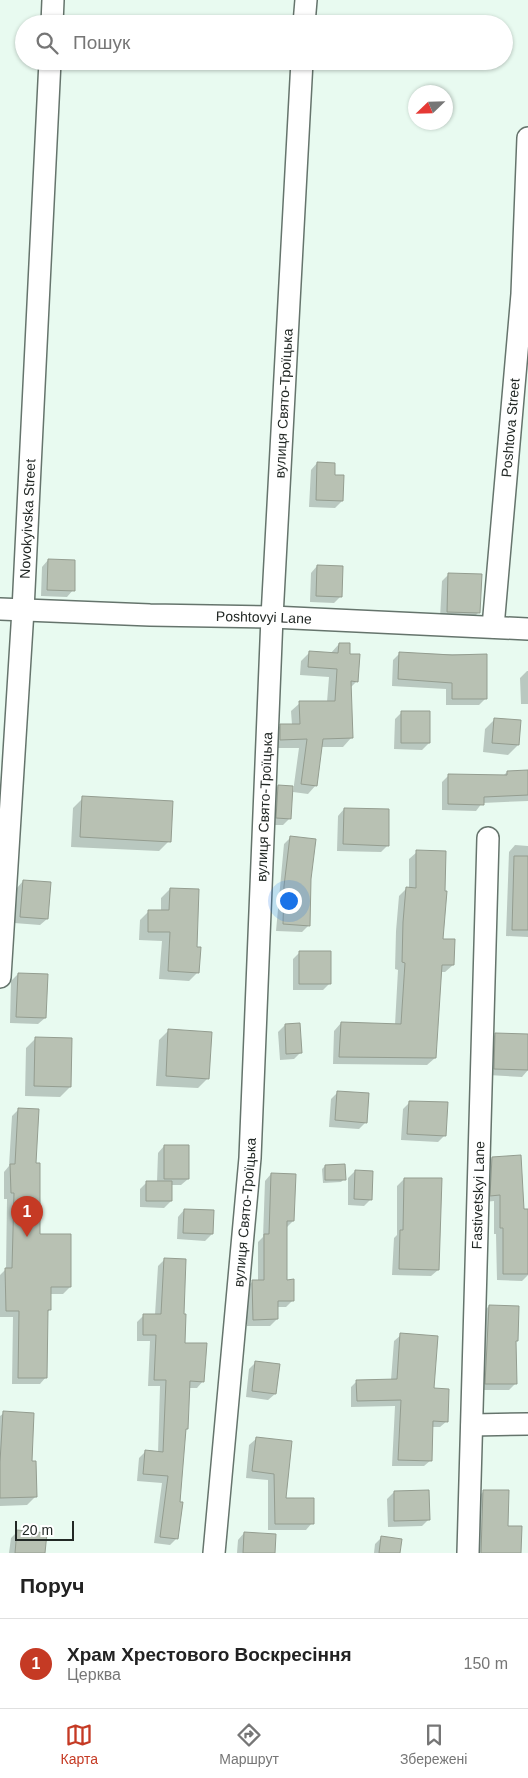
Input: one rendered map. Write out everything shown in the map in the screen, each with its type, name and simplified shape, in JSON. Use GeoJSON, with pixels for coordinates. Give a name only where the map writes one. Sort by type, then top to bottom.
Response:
{"type":"FeatureCollection","features":[{"type":"Feature","properties":{"kind":"street"},"geometry":{"type":"LineString","coordinates":[[52,15],[53,0]]}},
{"type":"Feature","properties":{"kind":"street"},"geometry":{"type":"LineString","coordinates":[[305,15],[306,0]]}},
{"type":"Feature","properties":{"kind":"street","name":"Novokyivska Street"},"geometry":{"type":"LineString","coordinates":[[0,977],[23,610],[50,70]]}},
{"type":"Feature","properties":{"kind":"street","name":"вулиця Свято-Троїцька"},"geometry":{"type":"LineString","coordinates":[[214,1553],[250,1158],[272,617],[302,70]]}},
{"type":"Feature","properties":{"kind":"street","name":"Poshtova Street"},"geometry":{"type":"LineString","coordinates":[[492,627],[522,294],[528,138]]}},
{"type":"Feature","properties":{"kind":"street","name":"Poshtovyi Lane"},"geometry":{"type":"LineString","coordinates":[[0,609],[150,615],[272,617],[528,628]]}},
{"type":"Feature","properties":{"kind":"street","name":"Fastivetskyi Lane"},"geometry":{"type":"LineString","coordinates":[[468,1553],[488,838]]}},
{"type":"Feature","properties":{"kind":"street"},"geometry":{"type":"LineString","coordinates":[[472,1425],[528,1424]]}},
{"type":"Feature","properties":{"kind":"building"},"geometry":{"type":"Polygon","coordinates":[[[317,462],[335,463],[335,475],[344,475],[343,501],[316,500],[317,462]]]}},
{"type":"Feature","properties":{"kind":"building"},"geometry":{"type":"Polygon","coordinates":[[[48,559],[75,560],[75,591],[47,590],[48,559]]]}},
{"type":"Feature","properties":{"kind":"building"},"geometry":{"type":"Polygon","coordinates":[[[317,565],[343,566],[342,597],[316,596],[317,565]]]}},
{"type":"Feature","properties":{"kind":"building"},"geometry":{"type":"Polygon","coordinates":[[[448,573],[482,574],[480,613],[447,612],[448,573]]]}},
{"type":"Feature","properties":{"kind":"building"},"geometry":{"type":"Polygon","coordinates":[[[339,643],[350,643],[350,654],[360,654],[358,682],[351,681],[353,738],[323,739],[317,786],[301,784],[307,739],[280,740],[280,724],[300,724],[299,701],[335,701],[337,669],[308,667],[309,651],[338,653],[339,643]]]}},
{"type":"Feature","properties":{"kind":"building"},"geometry":{"type":"Polygon","coordinates":[[[399,652],[452,655],[487,654],[487,699],[452,699],[452,683],[398,679],[399,652]]]}},
{"type":"Feature","properties":{"kind":"building"},"geometry":{"type":"Polygon","coordinates":[[[401,711],[430,711],[430,743],[401,743],[401,711]]]}},
{"type":"Feature","properties":{"kind":"building"},"geometry":{"type":"Polygon","coordinates":[[[494,718],[521,720],[519,745],[492,743],[494,718]]]}},
{"type":"Feature","properties":{"kind":"building"},"geometry":{"type":"Polygon","coordinates":[[[528,770],[528,795],[484,797],[484,805],[448,804],[448,774],[507,775],[507,771],[528,770]]]}},
{"type":"Feature","properties":{"kind":"building"},"geometry":{"type":"Polygon","coordinates":[[[278,785],[293,786],[291,819],[276,818],[278,785]]]}},
{"type":"Feature","properties":{"kind":"building"},"geometry":{"type":"Polygon","coordinates":[[[82,796],[173,801],[171,842],[80,837],[82,796]]]}},
{"type":"Feature","properties":{"kind":"building"},"geometry":{"type":"Polygon","coordinates":[[[344,808],[389,809],[389,846],[343,844],[344,808]]]}},
{"type":"Feature","properties":{"kind":"building"},"geometry":{"type":"Polygon","coordinates":[[[290,836],[316,839],[311,879],[310,926],[283,924],[284,886],[290,836]]]}},
{"type":"Feature","properties":{"kind":"building"},"geometry":{"type":"Polygon","coordinates":[[[416,850],[446,851],[445,891],[447,891],[443,939],[455,939],[454,965],[442,965],[436,1058],[339,1057],[341,1022],[401,1024],[405,963],[402,962],[406,887],[416,888],[416,850]]]}},
{"type":"Feature","properties":{"kind":"building"},"geometry":{"type":"Polygon","coordinates":[[[514,856],[528,856],[528,930],[512,930],[514,856]]]}},
{"type":"Feature","properties":{"kind":"building"},"geometry":{"type":"Polygon","coordinates":[[[23,880],[51,882],[48,919],[20,917],[23,880]]]}},
{"type":"Feature","properties":{"kind":"building"},"geometry":{"type":"Polygon","coordinates":[[[170,888],[199,889],[197,947],[201,947],[199,973],[168,971],[170,932],[148,932],[148,910],[169,910],[170,888]]]}},
{"type":"Feature","properties":{"kind":"building"},"geometry":{"type":"Polygon","coordinates":[[[299,951],[331,951],[331,984],[299,984],[299,951]]]}},
{"type":"Feature","properties":{"kind":"building"},"geometry":{"type":"Polygon","coordinates":[[[18,973],[48,974],[46,1018],[16,1017],[18,973]]]}},
{"type":"Feature","properties":{"kind":"building"},"geometry":{"type":"Polygon","coordinates":[[[300,1023],[302,1053],[286,1054],[285,1024],[300,1023]]]}},
{"type":"Feature","properties":{"kind":"building"},"geometry":{"type":"Polygon","coordinates":[[[168,1029],[212,1032],[209,1079],[166,1076],[168,1029]]]}},
{"type":"Feature","properties":{"kind":"building"},"geometry":{"type":"Polygon","coordinates":[[[495,1033],[528,1034],[528,1070],[494,1069],[495,1033]]]}},
{"type":"Feature","properties":{"kind":"building"},"geometry":{"type":"Polygon","coordinates":[[[35,1037],[72,1038],[71,1087],[34,1086],[35,1037]]]}},
{"type":"Feature","properties":{"kind":"building"},"geometry":{"type":"Polygon","coordinates":[[[337,1091],[369,1093],[367,1123],[335,1120],[337,1091]]]}},
{"type":"Feature","properties":{"kind":"building"},"geometry":{"type":"Polygon","coordinates":[[[409,1101],[448,1102],[446,1136],[407,1134],[409,1101]]]}},
{"type":"Feature","properties":{"kind":"building"},"geometry":{"type":"Polygon","coordinates":[[[18,1108],[39,1109],[36,1163],[40,1163],[40,1234],[71,1234],[71,1287],[51,1287],[51,1310],[48,1310],[47,1378],[18,1378],[19,1311],[6,1311],[5,1268],[12,1268],[14,1193],[11,1193],[10,1164],[15,1164],[18,1108]]]}},
{"type":"Feature","properties":{"kind":"building"},"geometry":{"type":"Polygon","coordinates":[[[164,1145],[189,1145],[189,1179],[164,1179],[164,1145]]]}},
{"type":"Feature","properties":{"kind":"building"},"geometry":{"type":"Polygon","coordinates":[[[521,1155],[524,1209],[528,1209],[528,1274],[503,1274],[503,1228],[500,1228],[500,1195],[490,1196],[492,1157],[521,1155]]]}},
{"type":"Feature","properties":{"kind":"building"},"geometry":{"type":"Polygon","coordinates":[[[345,1164],[346,1180],[325,1180],[325,1165],[345,1164]]]}},
{"type":"Feature","properties":{"kind":"building"},"geometry":{"type":"Polygon","coordinates":[[[355,1170],[373,1171],[372,1200],[354,1199],[355,1170]]]}},
{"type":"Feature","properties":{"kind":"building"},"geometry":{"type":"Polygon","coordinates":[[[271,1173],[296,1174],[294,1221],[287,1221],[287,1280],[294,1279],[294,1301],[278,1301],[278,1319],[253,1320],[252,1280],[264,1280],[264,1234],[269,1234],[271,1173]]]}},
{"type":"Feature","properties":{"kind":"building"},"geometry":{"type":"Polygon","coordinates":[[[404,1178],[442,1178],[439,1270],[399,1269],[400,1230],[403,1230],[404,1178]]]}},
{"type":"Feature","properties":{"kind":"building"},"geometry":{"type":"Polygon","coordinates":[[[146,1181],[172,1181],[172,1201],[146,1201],[146,1181]]]}},
{"type":"Feature","properties":{"kind":"building"},"geometry":{"type":"Polygon","coordinates":[[[184,1209],[214,1210],[213,1234],[183,1233],[184,1209]]]}},
{"type":"Feature","properties":{"kind":"building"},"geometry":{"type":"Polygon","coordinates":[[[164,1258],[186,1259],[185,1343],[207,1343],[204,1382],[190,1381],[188,1429],[186,1429],[180,1502],[183,1502],[178,1539],[160,1537],[168,1476],[143,1474],[145,1450],[163,1452],[166,1380],[154,1380],[156,1335],[143,1335],[143,1314],[161,1314],[164,1258]]]}},
{"type":"Feature","properties":{"kind":"building"},"geometry":{"type":"Polygon","coordinates":[[[489,1305],[519,1306],[518,1341],[516,1341],[517,1384],[485,1384],[489,1305]]]}},
{"type":"Feature","properties":{"kind":"building"},"geometry":{"type":"Polygon","coordinates":[[[400,1333],[438,1336],[434,1388],[449,1389],[448,1422],[433,1421],[432,1461],[398,1460],[401,1400],[357,1401],[356,1380],[397,1379],[400,1333]]]}},
{"type":"Feature","properties":{"kind":"building"},"geometry":{"type":"Polygon","coordinates":[[[255,1361],[280,1364],[276,1394],[252,1391],[255,1361]]]}},
{"type":"Feature","properties":{"kind":"building"},"geometry":{"type":"Polygon","coordinates":[[[3,1411],[34,1413],[32,1461],[36,1461],[37,1497],[0,1498],[3,1411]]]}},
{"type":"Feature","properties":{"kind":"building"},"geometry":{"type":"Polygon","coordinates":[[[256,1437],[292,1441],[286,1498],[314,1498],[314,1524],[275,1524],[274,1474],[252,1471],[256,1437]]]}},
{"type":"Feature","properties":{"kind":"building"},"geometry":{"type":"Polygon","coordinates":[[[429,1490],[430,1520],[394,1521],[394,1491],[429,1490]]]}},
{"type":"Feature","properties":{"kind":"building"},"geometry":{"type":"Polygon","coordinates":[[[483,1490],[509,1490],[508,1526],[522,1526],[521,1553],[481,1553],[483,1490]]]}},
{"type":"Feature","properties":{"kind":"building"},"geometry":{"type":"Polygon","coordinates":[[[17,1530],[47,1533],[45,1553],[15,1553],[17,1530]]]}},
{"type":"Feature","properties":{"kind":"building"},"geometry":{"type":"Polygon","coordinates":[[[244,1532],[276,1534],[275,1553],[243,1553],[244,1532]]]}},
{"type":"Feature","properties":{"kind":"building"},"geometry":{"type":"Polygon","coordinates":[[[381,1536],[402,1539],[400,1553],[379,1553],[381,1536]]]}},
{"type":"Feature","properties":{"kind":"place","name":"Храм Хрестового Воскресіння"},"geometry":{"type":"Point","coordinates":[27,1237]}}]}
